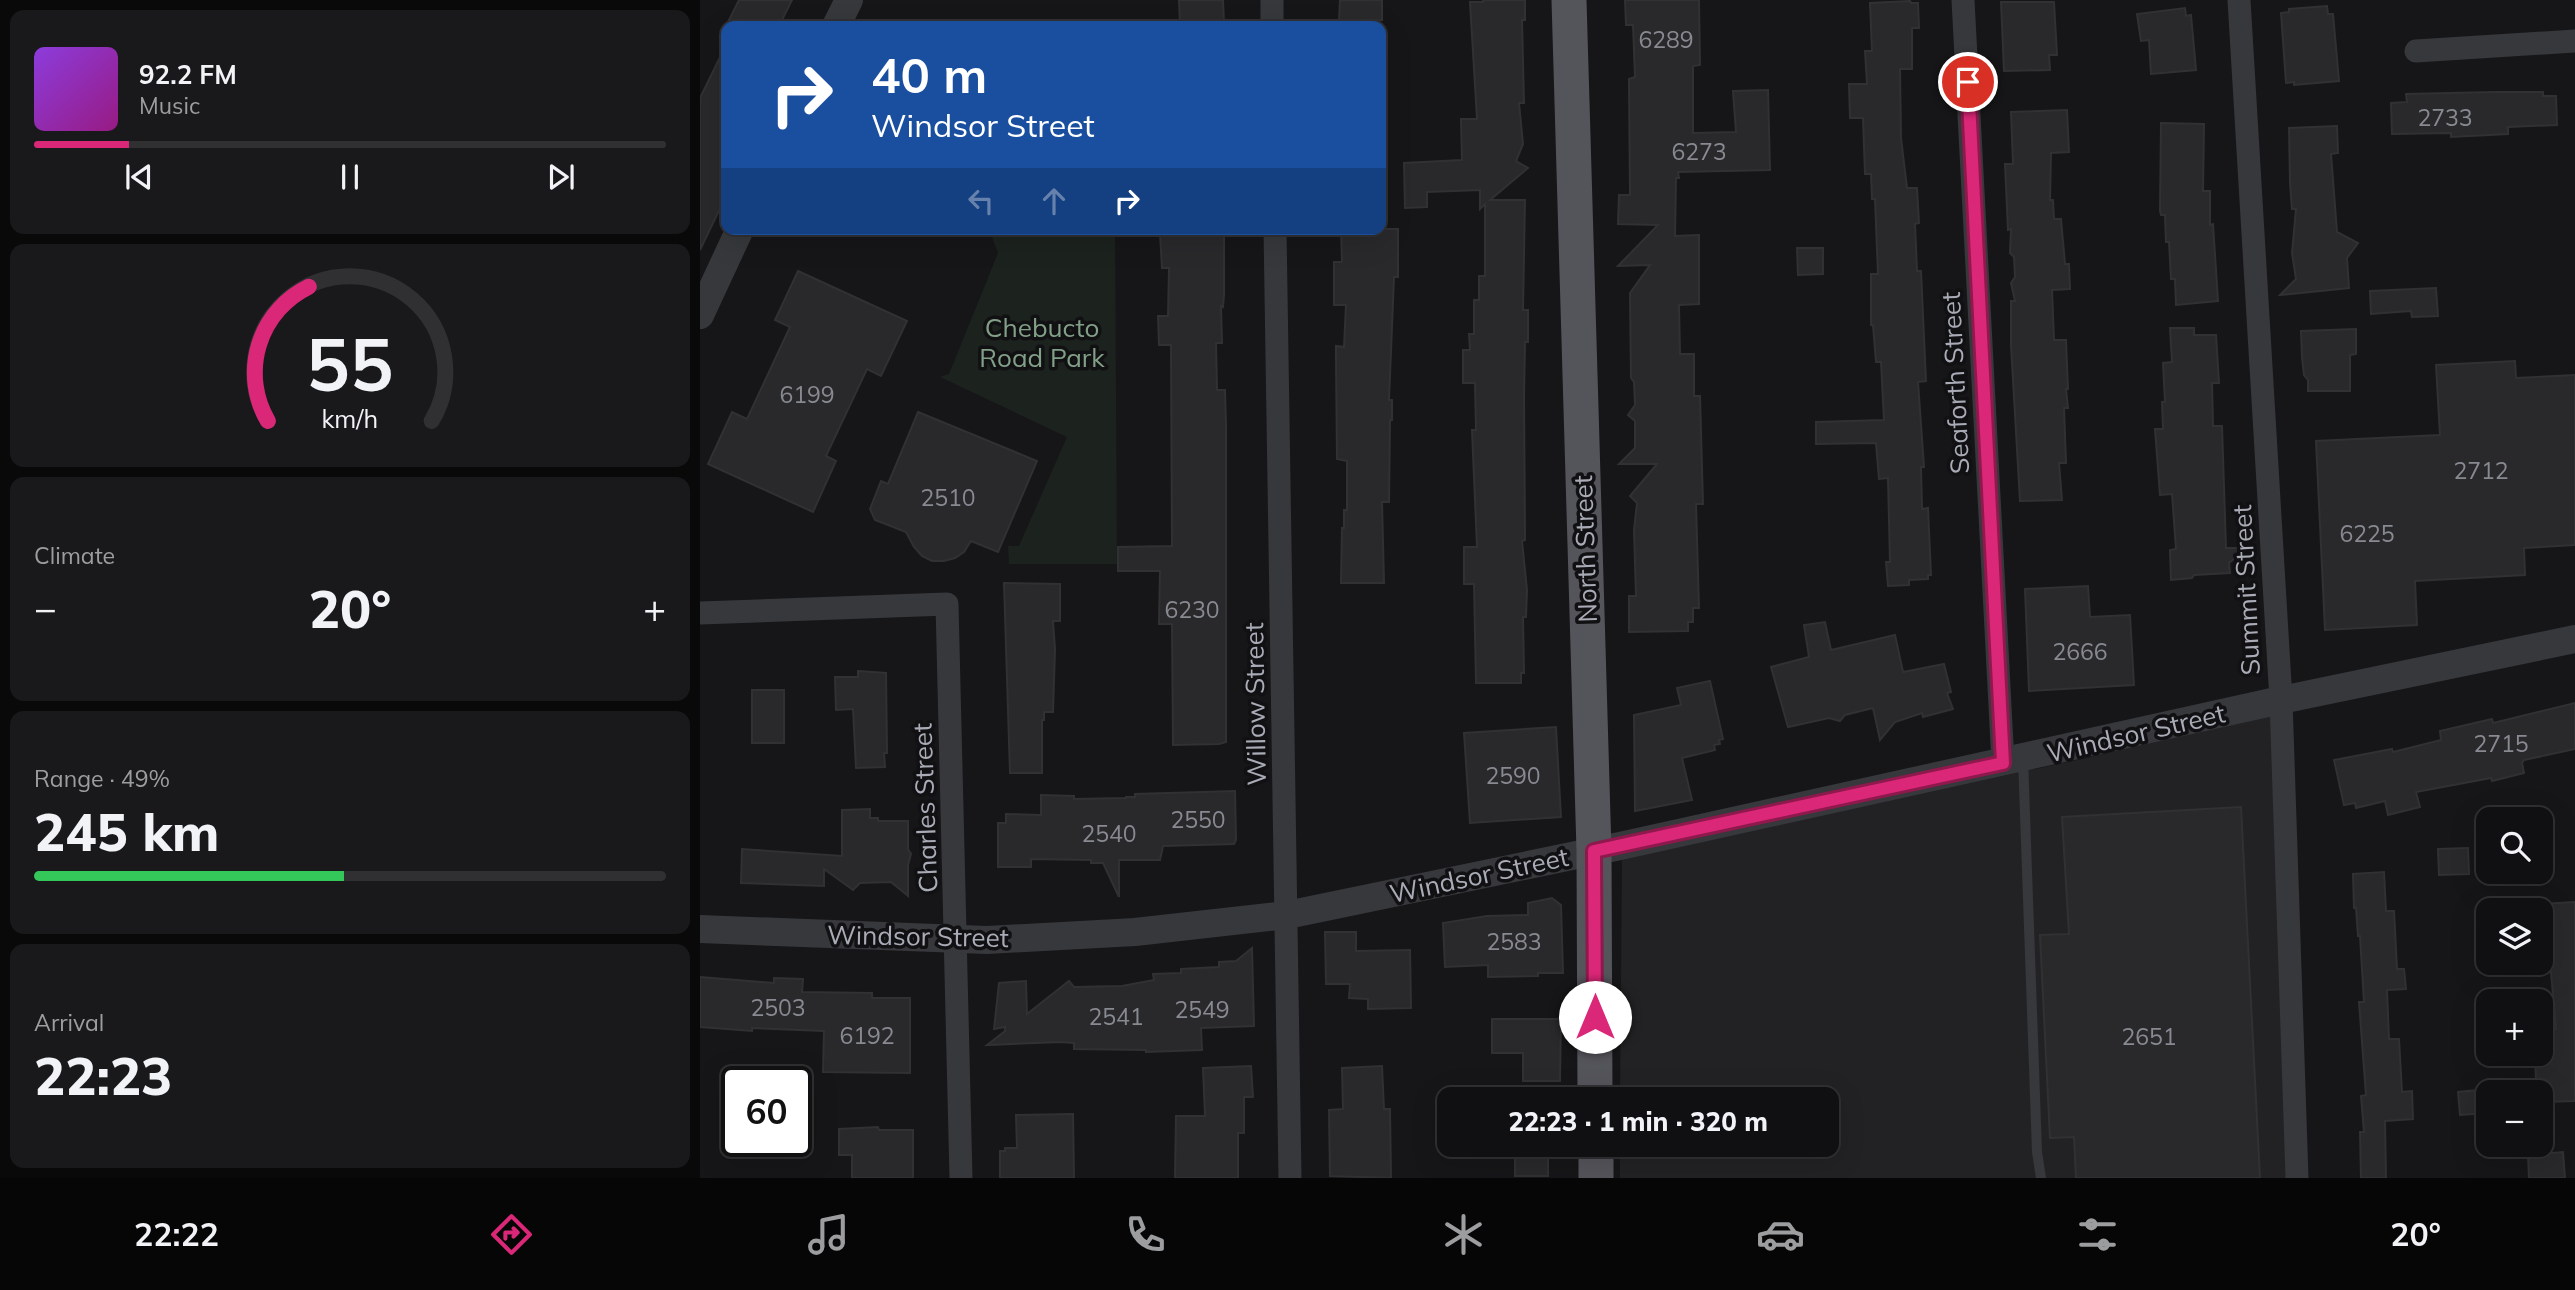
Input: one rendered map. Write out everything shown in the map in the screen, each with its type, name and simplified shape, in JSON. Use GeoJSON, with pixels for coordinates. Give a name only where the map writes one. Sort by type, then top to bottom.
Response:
{"type":"FeatureCollection","features":[{"type":"Feature","properties":{"kind":"main road","name":"North Street"},"geometry":{"type":"LineString","coordinates":[[1569,0],[1594,851],[1595,1087]]}},
{"type":"Feature","properties":{"kind":"main road"},"geometry":{"type":"LineString","coordinates":[[1596,1157],[1596,1178]]}},
{"type":"Feature","properties":{"kind":"street"},"geometry":{"type":"LineString","coordinates":[[838,21],[849,0]]}},
{"type":"Feature","properties":{"kind":"street"},"geometry":{"type":"LineString","coordinates":[[1272,0],[1272,21]]}},
{"type":"Feature","properties":{"kind":"street","name":"Seaforth Street"},"geometry":{"type":"LineString","coordinates":[[1963,0],[2013,760]]}},
{"type":"Feature","properties":{"kind":"street","name":"Summit Street"},"geometry":{"type":"LineString","coordinates":[[2239,0],[2281,700],[2297,1178]]}},
{"type":"Feature","properties":{"kind":"street"},"geometry":{"type":"LineString","coordinates":[[2416,51],[2575,41]]}},
{"type":"Feature","properties":{"kind":"street"},"geometry":{"type":"LineString","coordinates":[[704,298],[737,235]]}},
{"type":"Feature","properties":{"kind":"street","name":"Willow Street"},"geometry":{"type":"LineString","coordinates":[[1275,235],[1290,1178]]}},
{"type":"Feature","properties":{"kind":"street","name":"Charles Street"},"geometry":{"type":"LineString","coordinates":[[700,613],[947,604],[961,1178]]}},
{"type":"Feature","properties":{"kind":"street","name":"Windsor Street"},"geometry":{"type":"LineString","coordinates":[[700,929],[988,940],[1135,932],[1287,915],[2575,639]]}},
{"type":"Feature","properties":{"kind":"lane"},"geometry":{"type":"LineString","coordinates":[[2013,760],[2037,1152],[2041,1178]]}},
{"type":"Feature","properties":{"kind":"shaded area"},"geometry":{"type":"Polygon","coordinates":[[[2281,700],[2297,1178],[1620,1178],[1620,1157],[1839,1157],[1839,1087],[1620,1087],[1622,858],[2091,757],[2281,700]]]}},
{"type":"Feature","properties":{"kind":"green space","name":"Chebucto Road Park"},"geometry":{"type":"Polygon","coordinates":[[[991,235],[1115,235],[1117,564],[1009,564],[1008,546],[1019,546],[1067,437],[940,377],[949,374],[998,253],[991,235]]]}},
{"type":"Feature","properties":{"kind":"building"},"geometry":{"type":"Polygon","coordinates":[[[739,0],[792,0],[782,21],[728,21],[739,0]]]}},
{"type":"Feature","properties":{"kind":"building"},"geometry":{"type":"Polygon","coordinates":[[[1179,0],[1223,0],[1224,21],[1180,21],[1179,0]]]}},
{"type":"Feature","properties":{"kind":"building"},"geometry":{"type":"Polygon","coordinates":[[[1340,0],[1382,0],[1382,20],[1339,21],[1340,0]]]}},
{"type":"Feature","properties":{"kind":"building"},"geometry":{"type":"Polygon","coordinates":[[[1525,0],[1525,20],[1522,20],[1524,103],[1519,103],[1523,144],[1516,161],[1528,168],[1490,200],[1525,200],[1523,310],[1528,310],[1528,342],[1525,342],[1525,540],[1522,541],[1527,590],[1526,617],[1523,617],[1524,673],[1521,673],[1521,683],[1476,683],[1474,584],[1464,584],[1464,547],[1477,547],[1472,430],[1476,430],[1475,383],[1463,383],[1463,350],[1470,350],[1469,334],[1474,334],[1474,300],[1479,300],[1479,276],[1485,276],[1485,204],[1480,209],[1480,190],[1427,192],[1427,207],[1405,208],[1404,163],[1462,160],[1461,119],[1477,119],[1470,2],[1525,0]]]}},
{"type":"Feature","properties":{"kind":"building"},"geometry":{"type":"Polygon","coordinates":[[[1625,0],[1699,0],[1700,65],[1693,66],[1693,133],[1736,132],[1733,91],[1768,90],[1770,170],[1678,172],[1679,178],[1676,178],[1675,236],[1699,235],[1699,304],[1679,305],[1680,354],[1694,354],[1694,396],[1700,396],[1703,504],[1696,504],[1699,608],[1693,608],[1693,622],[1688,622],[1688,631],[1629,632],[1629,596],[1636,596],[1634,530],[1637,503],[1630,496],[1657,464],[1619,464],[1635,448],[1635,421],[1628,415],[1635,405],[1634,382],[1631,378],[1630,293],[1650,265],[1618,266],[1658,225],[1618,224],[1619,195],[1630,195],[1629,79],[1635,77],[1633,25],[1626,25],[1625,0]]]}},
{"type":"Feature","properties":{"kind":"building"},"geometry":{"type":"Polygon","coordinates":[[[2001,2],[2054,2],[2057,55],[2049,55],[2050,70],[2004,71],[2001,2]]]}},
{"type":"Feature","properties":{"kind":"building"},"geometry":{"type":"Polygon","coordinates":[[[1870,3],[1918,3],[1919,28],[1912,28],[1912,69],[1900,69],[1901,138],[1907,188],[1917,188],[1917,271],[1921,271],[1926,381],[1918,382],[1924,467],[1921,467],[1922,509],[1928,508],[1931,575],[1928,575],[1928,579],[1909,580],[1909,585],[1888,586],[1888,478],[1879,479],[1876,443],[1816,444],[1816,422],[1884,420],[1881,362],[1876,362],[1871,325],[1871,274],[1878,274],[1875,199],[1872,199],[1871,174],[1865,174],[1863,118],[1850,118],[1849,84],[1867,84],[1865,51],[1872,51],[1870,3]]]}},
{"type":"Feature","properties":{"kind":"building"},"geometry":{"type":"Polygon","coordinates":[[[2327,6],[2328,14],[2333,14],[2339,81],[2294,85],[2294,82],[2286,83],[2281,13],[2289,12],[2289,9],[2327,6]]]}},
{"type":"Feature","properties":{"kind":"building"},"geometry":{"type":"Polygon","coordinates":[[[2185,8],[2186,16],[2191,15],[2196,70],[2151,74],[2149,40],[2141,41],[2137,14],[2185,8]]]}},
{"type":"Feature","properties":{"kind":"building"},"geometry":{"type":"Polygon","coordinates":[[[721,55],[721,206],[700,250],[700,98],[721,55]]]}},
{"type":"Feature","properties":{"kind":"building"},"geometry":{"type":"Polygon","coordinates":[[[2543,92],[2543,96],[2556,96],[2557,125],[2508,127],[2508,134],[2451,137],[2451,133],[2392,134],[2391,103],[2407,102],[2406,94],[2543,92]]]}},
{"type":"Feature","properties":{"kind":"building"},"geometry":{"type":"Polygon","coordinates":[[[2067,110],[2069,152],[2051,153],[2050,200],[2053,200],[2054,219],[2061,219],[2065,264],[2069,264],[2070,289],[2052,290],[2054,340],[2066,340],[2066,463],[2059,463],[2062,500],[2020,501],[2011,345],[2011,301],[2015,301],[2011,283],[2015,277],[2014,257],[2010,253],[2011,229],[2008,230],[2005,164],[2013,164],[2011,112],[2067,110]]]}},
{"type":"Feature","properties":{"kind":"building"},"geometry":{"type":"Polygon","coordinates":[[[2161,123],[2204,124],[2203,191],[2210,191],[2210,225],[2213,224],[2218,301],[2176,305],[2175,279],[2171,279],[2169,242],[2166,242],[2165,215],[2161,215],[2160,211],[2161,123]]]}},
{"type":"Feature","properties":{"kind":"building"},"geometry":{"type":"Polygon","coordinates":[[[2337,126],[2338,153],[2331,154],[2337,232],[2358,243],[2347,258],[2349,288],[2280,295],[2296,279],[2292,253],[2296,209],[2292,209],[2289,128],[2337,126]]]}},
{"type":"Feature","properties":{"kind":"building"},"geometry":{"type":"Polygon","coordinates":[[[1386,229],[1398,229],[1398,277],[1394,277],[1389,400],[1392,400],[1392,420],[1389,502],[1382,502],[1384,583],[1341,583],[1342,528],[1344,510],[1347,510],[1347,461],[1337,459],[1336,346],[1344,347],[1346,305],[1334,305],[1334,262],[1342,262],[1341,235],[1386,235],[1386,229]]]}},
{"type":"Feature","properties":{"kind":"building"},"geometry":{"type":"Polygon","coordinates":[[[1160,235],[1224,235],[1222,343],[1216,343],[1217,390],[1225,390],[1226,426],[1226,742],[1219,744],[1173,745],[1172,624],[1159,624],[1160,571],[1118,571],[1118,547],[1172,546],[1171,345],[1159,345],[1158,316],[1168,316],[1169,268],[1162,268],[1160,235]]]}},
{"type":"Feature","properties":{"kind":"building"},"geometry":{"type":"Polygon","coordinates":[[[1797,248],[1823,248],[1823,274],[1798,275],[1797,248]]]}},
{"type":"Feature","properties":{"kind":"building"},"geometry":{"type":"Polygon","coordinates":[[[798,271],[907,321],[881,376],[867,369],[826,456],[836,461],[813,512],[708,464],[732,412],[747,419],[790,327],[775,320],[798,271]]]}},
{"type":"Feature","properties":{"kind":"building"},"geometry":{"type":"Polygon","coordinates":[[[2436,288],[2438,316],[2412,317],[2411,311],[2371,314],[2370,291],[2436,288]]]}},
{"type":"Feature","properties":{"kind":"building"},"geometry":{"type":"Polygon","coordinates":[[[2170,328],[2194,328],[2194,335],[2216,335],[2219,383],[2212,383],[2213,426],[2222,426],[2226,548],[2247,548],[2229,563],[2230,573],[2194,575],[2192,578],[2171,580],[2170,550],[2176,549],[2172,494],[2160,495],[2155,429],[2163,429],[2163,363],[2172,362],[2170,328]]]}},
{"type":"Feature","properties":{"kind":"building"},"geometry":{"type":"Polygon","coordinates":[[[2356,329],[2356,354],[2350,355],[2350,391],[2308,391],[2308,380],[2304,375],[2301,331],[2356,329]]]}},
{"type":"Feature","properties":{"kind":"building"},"geometry":{"type":"Polygon","coordinates":[[[2515,361],[2516,378],[2575,375],[2575,545],[2524,548],[2525,575],[2415,581],[2417,625],[2325,630],[2316,441],[2440,435],[2436,365],[2515,361]]]}},
{"type":"Feature","properties":{"kind":"building"},"geometry":{"type":"Polygon","coordinates":[[[918,412],[1037,461],[998,552],[971,541],[964,552],[955,558],[932,561],[922,556],[906,532],[875,520],[870,509],[881,481],[888,484],[918,412]]]}},
{"type":"Feature","properties":{"kind":"building"},"geometry":{"type":"Polygon","coordinates":[[[1004,583],[1060,584],[1060,621],[1053,621],[1053,712],[1044,712],[1042,720],[1042,773],[1010,773],[1004,583]]]}},
{"type":"Feature","properties":{"kind":"building"},"geometry":{"type":"Polygon","coordinates":[[[2088,586],[2090,617],[2130,615],[2134,685],[2029,691],[2025,589],[2088,586]]]}},
{"type":"Feature","properties":{"kind":"building"},"geometry":{"type":"Polygon","coordinates":[[[1825,622],[1831,650],[1895,635],[1903,672],[1944,664],[1951,692],[1947,693],[1953,709],[1923,717],[1922,713],[1895,722],[1880,740],[1873,708],[1845,715],[1840,721],[1829,718],[1788,727],[1771,667],[1809,657],[1804,625],[1825,622]]]}},
{"type":"Feature","properties":{"kind":"building"},"geometry":{"type":"Polygon","coordinates":[[[858,671],[886,673],[885,767],[856,768],[853,709],[836,710],[835,677],[858,677],[858,671]]]}},
{"type":"Feature","properties":{"kind":"building"},"geometry":{"type":"Polygon","coordinates":[[[1710,681],[1723,739],[1719,740],[1720,744],[1714,745],[1715,750],[1682,758],[1692,800],[1635,811],[1634,715],[1681,705],[1677,688],[1710,681]]]}},
{"type":"Feature","properties":{"kind":"building"},"geometry":{"type":"Polygon","coordinates":[[[752,690],[784,690],[784,743],[752,743],[752,690]]]}},
{"type":"Feature","properties":{"kind":"building"},"geometry":{"type":"Polygon","coordinates":[[[2575,703],[2575,749],[2524,760],[2524,773],[2492,781],[2491,778],[2416,792],[2420,807],[2388,815],[2385,801],[2356,808],[2355,803],[2344,805],[2334,760],[2392,749],[2393,752],[2441,740],[2440,731],[2492,719],[2493,723],[2575,703]]]}},
{"type":"Feature","properties":{"kind":"building"},"geometry":{"type":"Polygon","coordinates":[[[1556,727],[1561,817],[1470,823],[1464,733],[1556,727]]]}},
{"type":"Feature","properties":{"kind":"building"},"geometry":{"type":"Polygon","coordinates":[[[1235,791],[1234,844],[1163,846],[1160,860],[1119,860],[1119,897],[1103,863],[1091,863],[1091,860],[1031,859],[1031,867],[998,867],[998,823],[1006,823],[1006,814],[1041,815],[1041,795],[1074,796],[1074,799],[1126,798],[1135,797],[1135,794],[1235,791]]]}},
{"type":"Feature","properties":{"kind":"building"},"geometry":{"type":"Polygon","coordinates":[[[2241,807],[2260,1178],[2076,1178],[2074,1137],[2050,1138],[2040,935],[2069,934],[2062,817],[2241,807]]]}},
{"type":"Feature","properties":{"kind":"building"},"geometry":{"type":"Polygon","coordinates":[[[870,809],[870,818],[878,818],[878,821],[908,821],[908,849],[911,854],[908,865],[908,896],[891,882],[860,883],[853,890],[824,869],[824,886],[741,883],[742,849],[842,856],[842,810],[870,809]]]}},
{"type":"Feature","properties":{"kind":"building"},"geometry":{"type":"Polygon","coordinates":[[[2468,848],[2469,874],[2439,875],[2438,849],[2468,848]]]}},
{"type":"Feature","properties":{"kind":"building"},"geometry":{"type":"Polygon","coordinates":[[[2384,872],[2386,911],[2394,911],[2397,969],[2404,969],[2406,989],[2387,990],[2389,1039],[2399,1039],[2402,1092],[2412,1091],[2413,1119],[2385,1121],[2386,1178],[2361,1178],[2360,1132],[2364,1132],[2361,1096],[2366,1095],[2359,1002],[2364,1002],[2353,874],[2384,872]]]}},
{"type":"Feature","properties":{"kind":"building"},"geometry":{"type":"Polygon","coordinates":[[[1552,898],[1561,905],[1563,973],[1488,977],[1488,965],[1445,967],[1443,923],[1487,916],[1528,915],[1528,903],[1552,898]]]}},
{"type":"Feature","properties":{"kind":"building"},"geometry":{"type":"Polygon","coordinates":[[[2575,902],[2575,1101],[2553,1102],[2553,1080],[2536,1080],[2535,1066],[2553,1066],[2553,1029],[2556,1029],[2551,975],[2553,903],[2575,902]]]}},
{"type":"Feature","properties":{"kind":"building"},"geometry":{"type":"Polygon","coordinates":[[[1325,932],[1356,932],[1356,951],[1410,950],[1411,1008],[1368,1009],[1368,999],[1349,998],[1350,984],[1326,984],[1325,932]]]}},
{"type":"Feature","properties":{"kind":"building"},"geometry":{"type":"Polygon","coordinates":[[[1252,948],[1254,1026],[1201,1028],[1202,1050],[1146,1052],[1074,1049],[1074,1043],[1061,1042],[987,1045],[1005,1031],[1005,1027],[994,1029],[999,983],[1026,981],[1027,1014],[1069,981],[1074,987],[1122,986],[1154,980],[1153,974],[1219,967],[1219,962],[1236,961],[1252,948]]]}},
{"type":"Feature","properties":{"kind":"building"},"geometry":{"type":"Polygon","coordinates":[[[700,977],[774,983],[774,978],[803,979],[802,992],[872,993],[872,998],[910,998],[910,1073],[823,1072],[824,1031],[752,1028],[752,1031],[700,1027],[700,977]]]}},
{"type":"Feature","properties":{"kind":"building"},"geometry":{"type":"Polygon","coordinates":[[[1492,1019],[1561,1019],[1560,1081],[1523,1081],[1523,1053],[1492,1053],[1492,1019]]]}},
{"type":"Feature","properties":{"kind":"building"},"geometry":{"type":"Polygon","coordinates":[[[1251,1066],[1253,1097],[1244,1097],[1244,1133],[1238,1133],[1238,1178],[1175,1178],[1176,1116],[1205,1116],[1203,1068],[1251,1066]]]}},
{"type":"Feature","properties":{"kind":"building"},"geometry":{"type":"Polygon","coordinates":[[[1382,1066],[1384,1109],[1390,1109],[1391,1178],[1330,1176],[1329,1110],[1343,1109],[1342,1068],[1382,1066]]]}},
{"type":"Feature","properties":{"kind":"building"},"geometry":{"type":"Polygon","coordinates":[[[2476,1090],[2476,1114],[2460,1115],[2458,1092],[2476,1090]]]}},
{"type":"Feature","properties":{"kind":"building"},"geometry":{"type":"Polygon","coordinates":[[[1073,1114],[1074,1178],[1000,1178],[1000,1151],[1017,1148],[1016,1115],[1073,1114]]]}},
{"type":"Feature","properties":{"kind":"building"},"geometry":{"type":"Polygon","coordinates":[[[878,1127],[879,1130],[913,1130],[913,1178],[852,1178],[852,1155],[839,1155],[839,1129],[878,1127]]]}},
{"type":"Feature","properties":{"kind":"building"},"geometry":{"type":"Polygon","coordinates":[[[2563,1152],[2565,1178],[2529,1178],[2528,1157],[2553,1157],[2553,1153],[2563,1152]]]}},
{"type":"Feature","properties":{"kind":"building"},"geometry":{"type":"Polygon","coordinates":[[[1515,1157],[1548,1157],[1548,1176],[1515,1176],[1515,1157]]]}},
{"type":"Feature","properties":{"kind":"route"},"geometry":{"type":"LineString","coordinates":[[1595,1017],[1594,851],[2003,763],[1968,82]]}}]}
